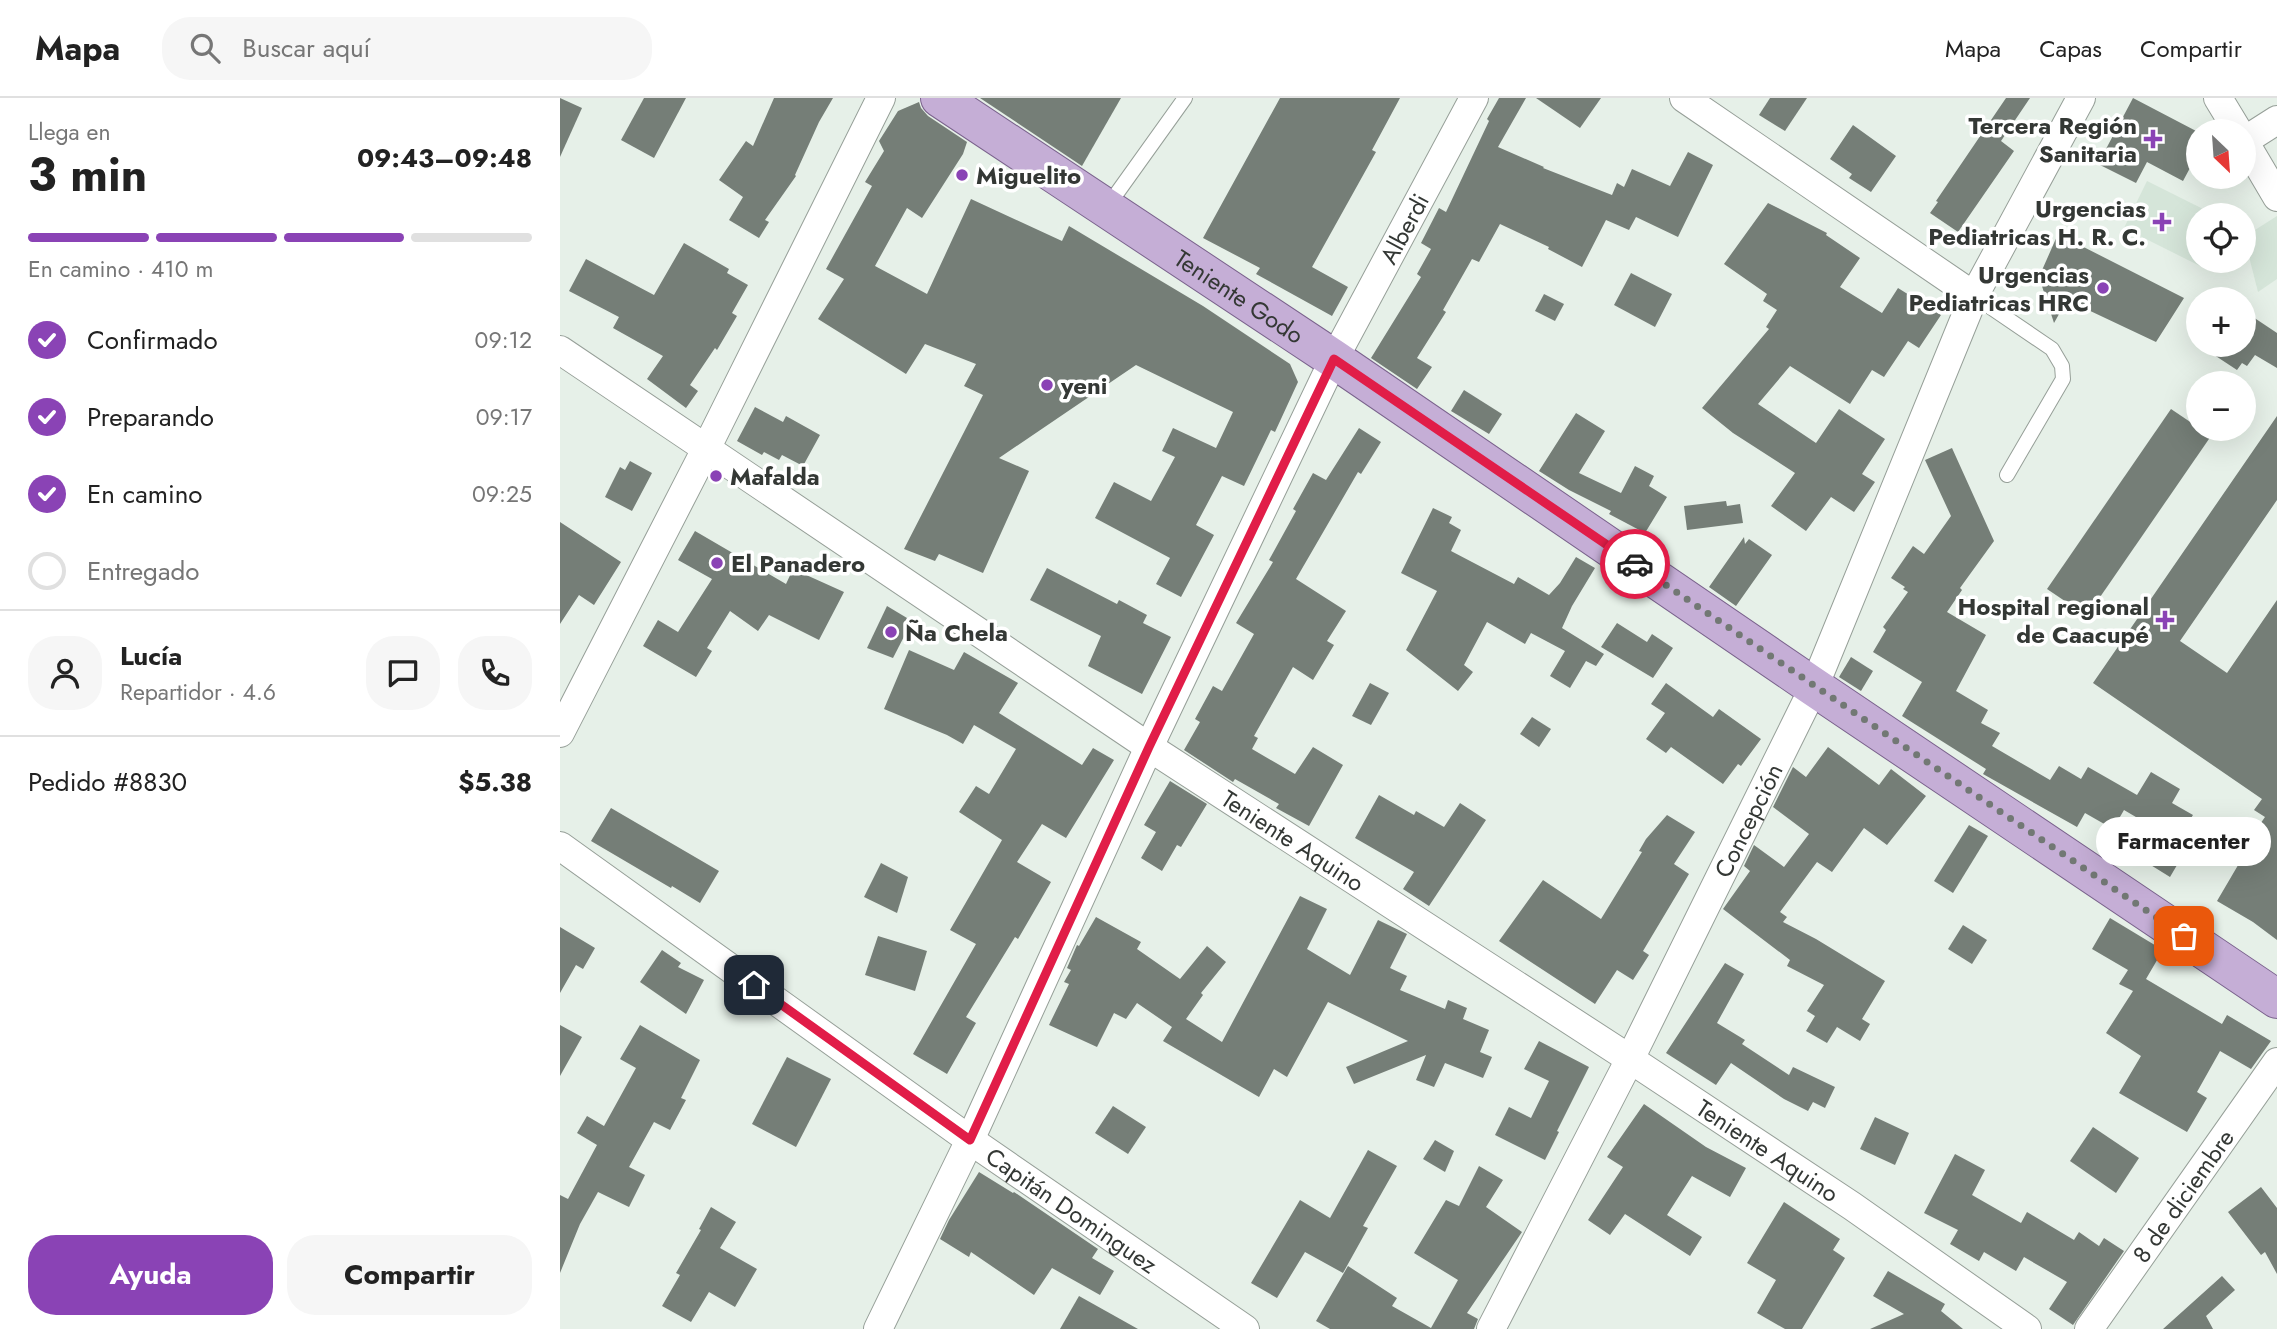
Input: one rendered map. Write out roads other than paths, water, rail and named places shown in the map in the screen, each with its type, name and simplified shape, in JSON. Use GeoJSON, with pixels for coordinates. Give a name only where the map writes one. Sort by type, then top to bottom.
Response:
{"type":"FeatureCollection","features":[{"type":"Feature","properties":{"kind":"main road","name":"Teniente Godo"},"geometry":{"type":"LineString","coordinates":[[940,98],[1334,359],[2277,999]]}},
{"type":"Feature","properties":{"kind":"street"},"geometry":{"type":"LineString","coordinates":[[560,733],[706,449],[881,98]]}},
{"type":"Feature","properties":{"kind":"street","name":"Alberdi"},"geometry":{"type":"LineString","coordinates":[[878,1329],[970,1140],[1149,747],[1334,359],[1474,98]]}},
{"type":"Feature","properties":{"kind":"street"},"geometry":{"type":"LineString","coordinates":[[1684,98],[1974,296]]}},
{"type":"Feature","properties":{"kind":"street","name":"Concepción"},"geometry":{"type":"LineString","coordinates":[[1491,1329],[1630,1059],[1814,687],[1974,296],[2081,98]]}},
{"type":"Feature","properties":{"kind":"street"},"geometry":{"type":"LineString","coordinates":[[2218,98],[2231,119]]}},
{"type":"Feature","properties":{"kind":"street"},"geometry":{"type":"LineString","coordinates":[[2256,133],[2277,120]]}},
{"type":"Feature","properties":{"kind":"street"},"geometry":{"type":"LineString","coordinates":[[2256,161],[2277,197]]}},
{"type":"Feature","properties":{"kind":"street","name":"Teniente Aquino"},"geometry":{"type":"LineString","coordinates":[[560,350],[1149,747],[1841,1199],[2027,1329]]}},
{"type":"Feature","properties":{"kind":"street","name":"Capitán Dominguez"},"geometry":{"type":"LineString","coordinates":[[560,846],[970,1140],[1245,1329]]}},
{"type":"Feature","properties":{"kind":"street","name":"8 de diciembre"},"geometry":{"type":"LineString","coordinates":[[2089,1329],[2277,1062]]}},
{"type":"Feature","properties":{"kind":"lane"},"geometry":{"type":"LineString","coordinates":[[1106,208],[1185,98]]}},
{"type":"Feature","properties":{"kind":"lane"},"geometry":{"type":"LineString","coordinates":[[1974,296],[2052,349],[2062,366],[2063,379],[2007,475]]}},
{"type":"Feature","properties":{"kind":"place","name":"Tercera Región Sanitaria"},"geometry":{"type":"Point","coordinates":[2153,139]}},
{"type":"Feature","properties":{"kind":"place","name":"Miguelito"},"geometry":{"type":"Point","coordinates":[962,175]}},
{"type":"Feature","properties":{"kind":"place","name":"Urgencias Pediatricas H. R. C."},"geometry":{"type":"Point","coordinates":[2162,222]}},
{"type":"Feature","properties":{"kind":"place","name":"Urgencias Pediatricas HRC"},"geometry":{"type":"Point","coordinates":[2103,288]}},
{"type":"Feature","properties":{"kind":"place","name":"yeni"},"geometry":{"type":"Point","coordinates":[1047,385]}},
{"type":"Feature","properties":{"kind":"place","name":"Mafalda"},"geometry":{"type":"Point","coordinates":[716,476]}},
{"type":"Feature","properties":{"kind":"place","name":"El Panadero"},"geometry":{"type":"Point","coordinates":[717,563]}},
{"type":"Feature","properties":{"kind":"place","name":"Hospital regional de Caacupé"},"geometry":{"type":"Point","coordinates":[2165,620]}},
{"type":"Feature","properties":{"kind":"place","name":"Ña Chela"},"geometry":{"type":"Point","coordinates":[891,632]}},
{"type":"Feature","properties":{"kind":"place","name":"Farmacenter"},"geometry":{"type":"Point","coordinates":[2184,936]}}]}
